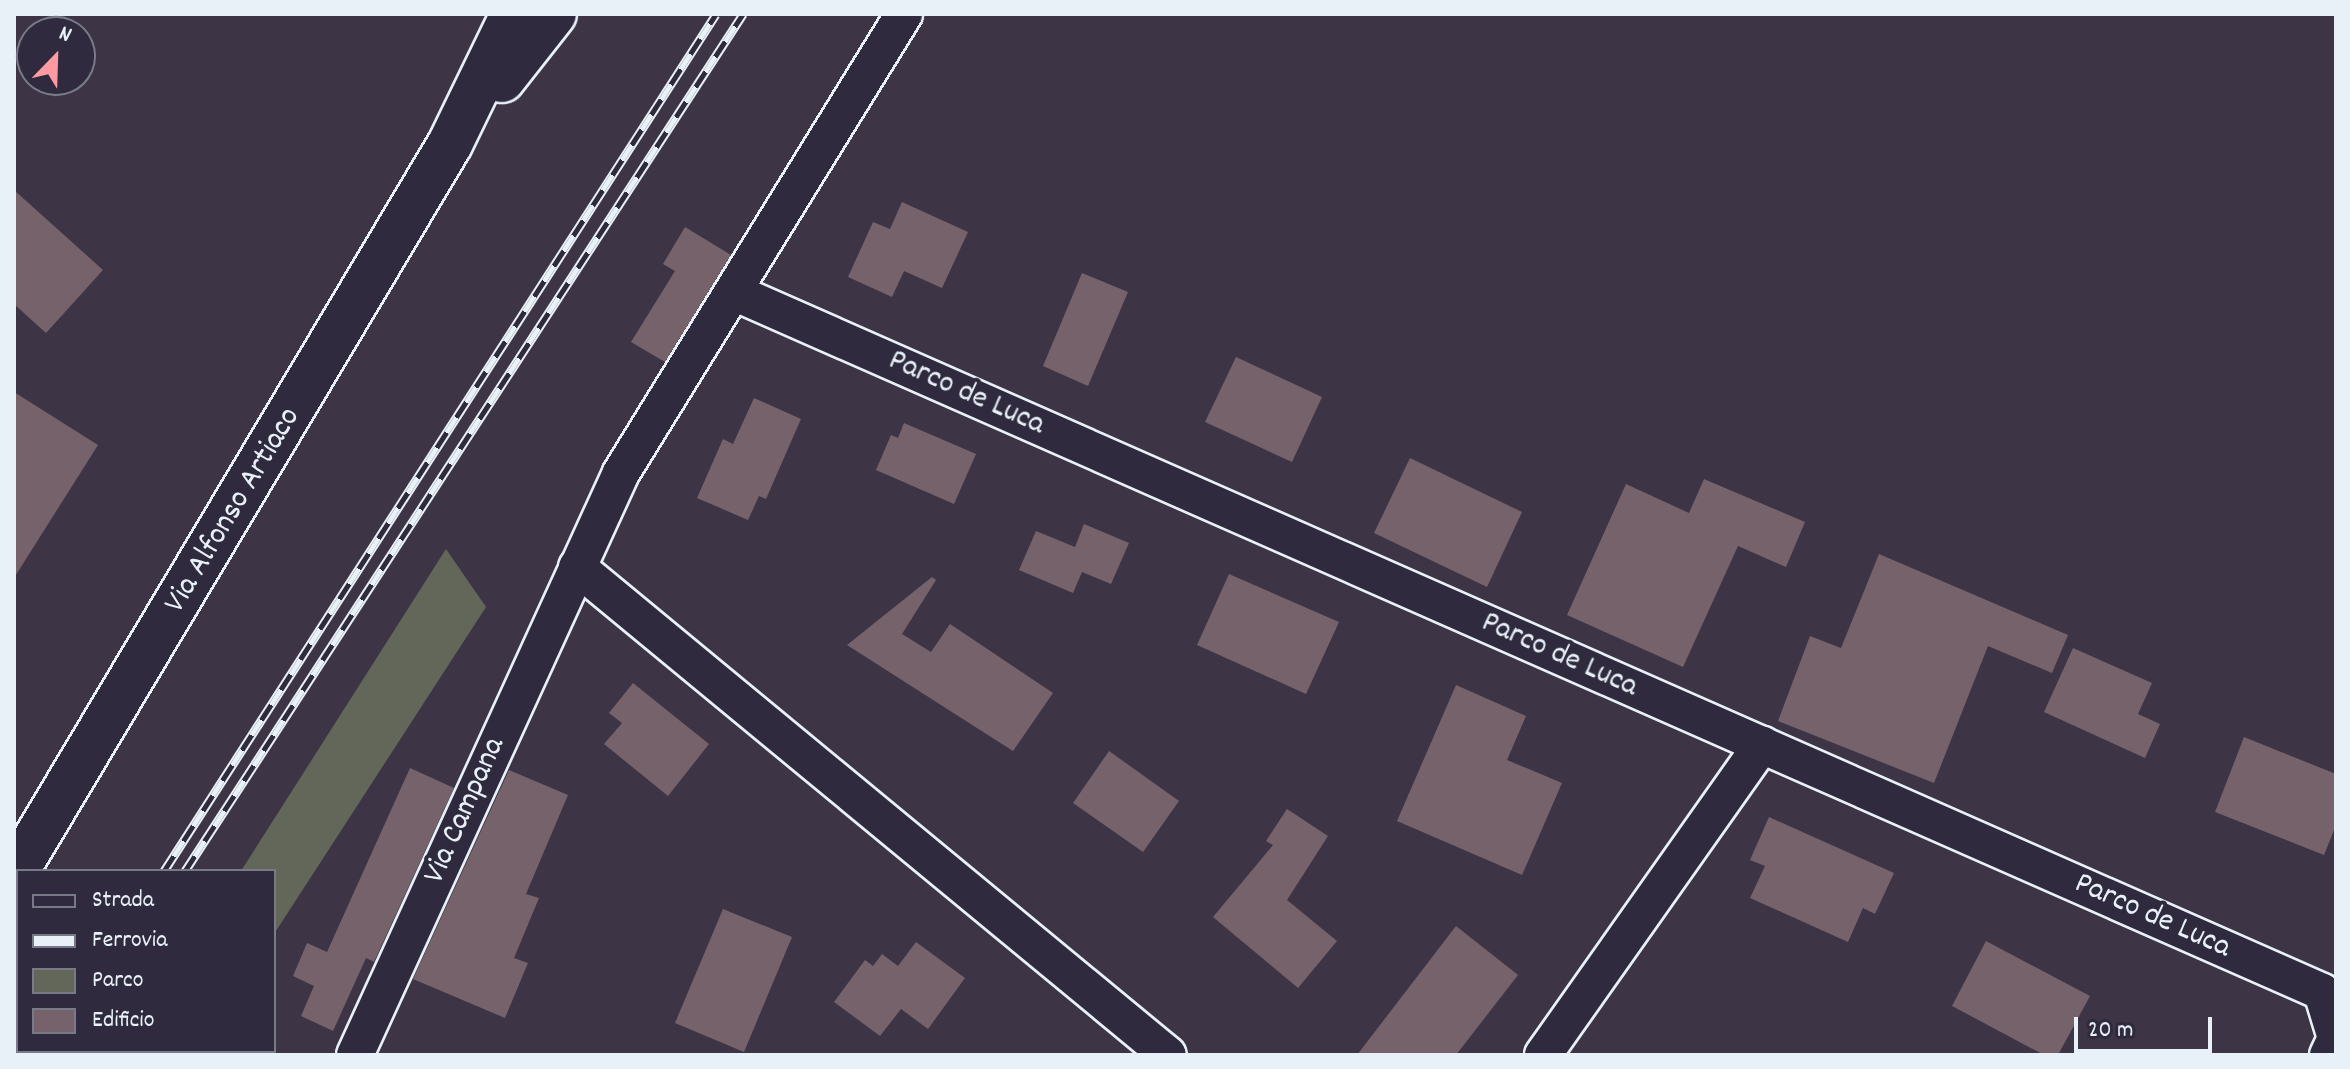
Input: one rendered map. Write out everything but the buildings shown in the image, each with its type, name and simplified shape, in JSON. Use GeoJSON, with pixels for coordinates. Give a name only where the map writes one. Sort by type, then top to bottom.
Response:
{"type":"FeatureCollection","features":[{"type":"Feature","properties":{"kind":"main road"},"geometry":{"type":"LineString","coordinates":[[450,144],[513,14]]}},
{"type":"Feature","properties":{"kind":"main road"},"geometry":{"type":"LineString","coordinates":[[450,144],[554,14]]}},
{"type":"Feature","properties":{"kind":"main road","name":"Via Alfonso Artiaco"},"geometry":{"type":"LineString","coordinates":[[18,869],[450,144]]}},
{"type":"Feature","properties":{"kind":"street","name":"Via Campana"},"geometry":{"type":"LineString","coordinates":[[355,1055],[621,473],[736,293],[904,14]]}},
{"type":"Feature","properties":{"kind":"street","name":"Parco de Luca"},"geometry":{"type":"LineString","coordinates":[[736,293],[2322,992],[2336,1038],[2328,1055]]}},
{"type":"Feature","properties":{"kind":"street"},"geometry":{"type":"LineString","coordinates":[[577,567],[1168,1055]]}},
{"type":"Feature","properties":{"kind":"street"},"geometry":{"type":"LineString","coordinates":[[1543,1055],[1762,745]]}},
{"type":"Feature","properties":{"kind":"green space"},"geometry":{"type":"Polygon","coordinates":[[[446,549],[486,607],[276,931],[276,869],[242,869],[446,549]]]}},
{"type":"Feature","properties":{"kind":"railway"},"geometry":{"type":"LineString","coordinates":[[165,869],[716,14]]}},
{"type":"Feature","properties":{"kind":"railway"},"geometry":{"type":"LineString","coordinates":[[186,869],[743,14]]}}]}
